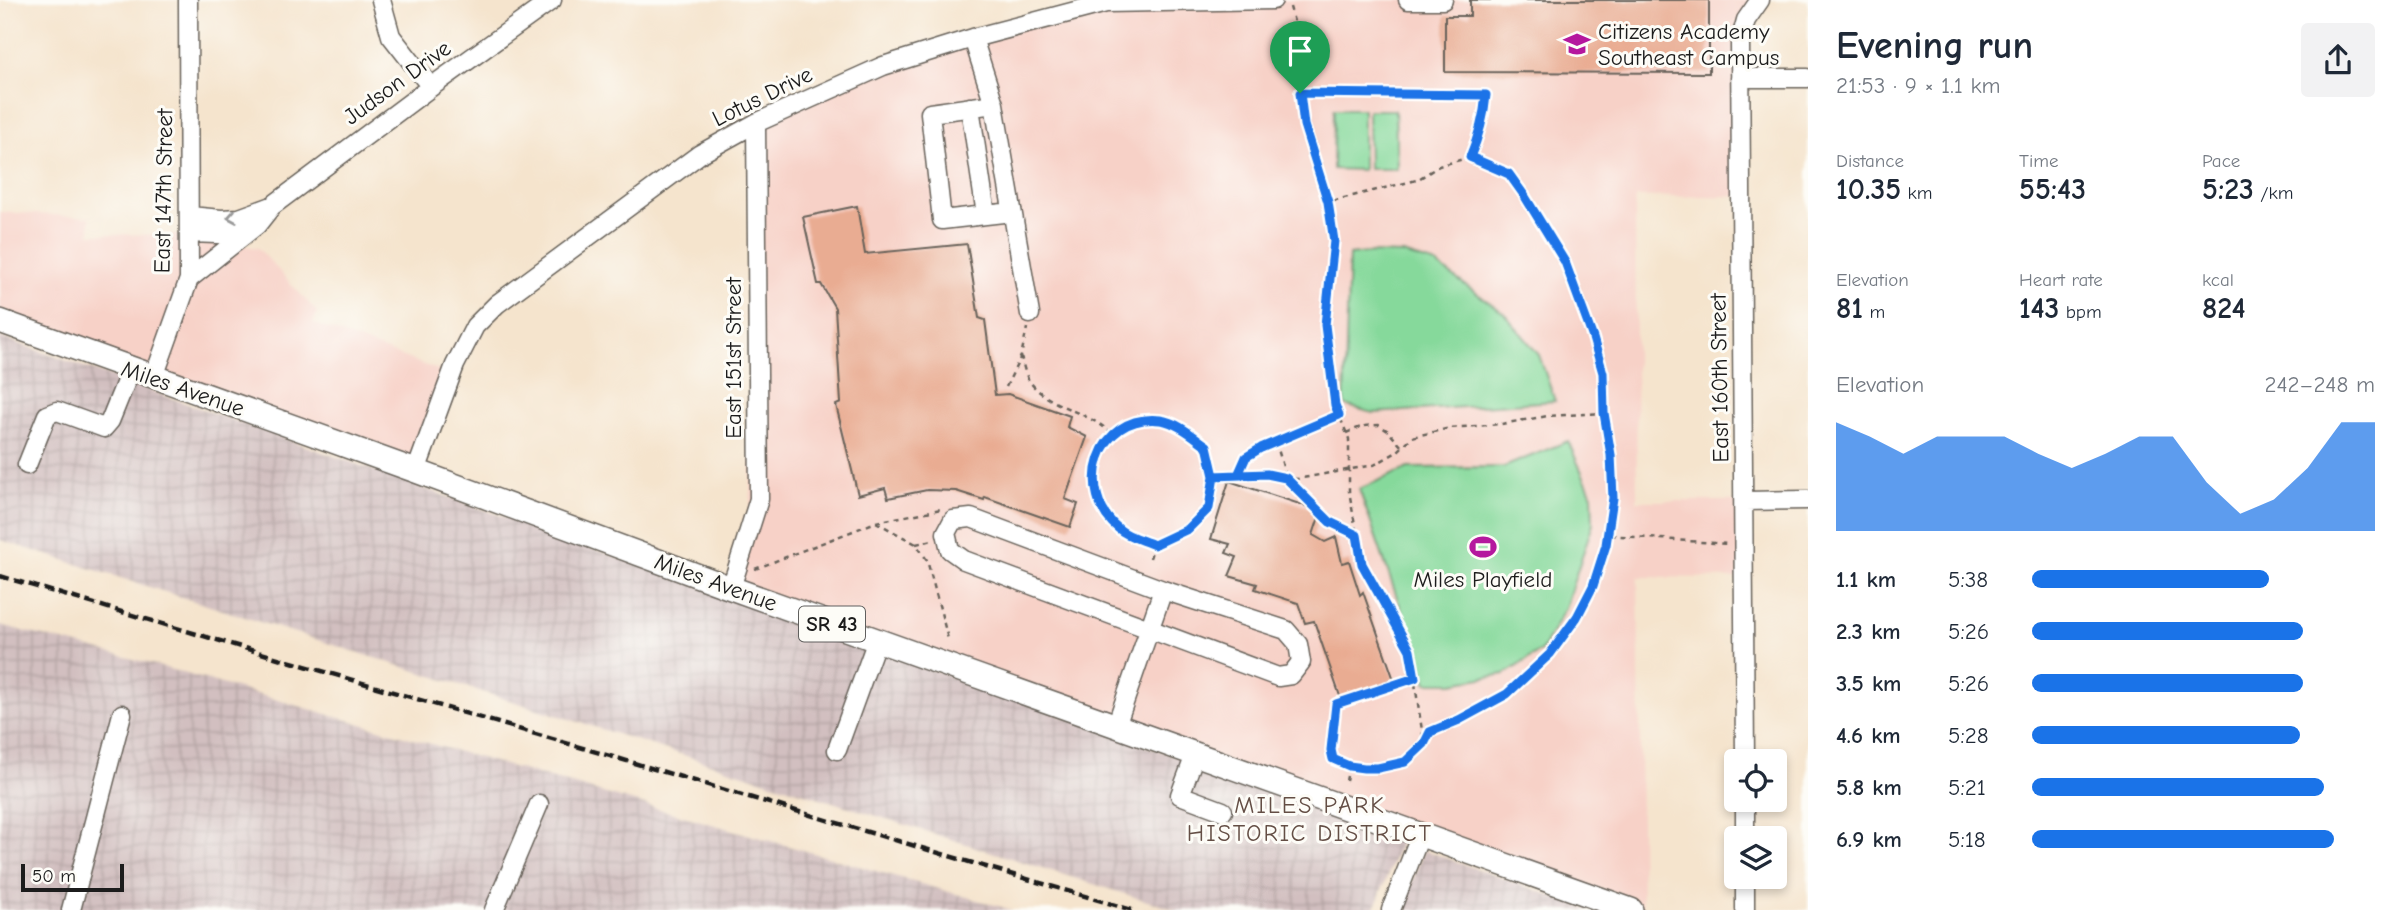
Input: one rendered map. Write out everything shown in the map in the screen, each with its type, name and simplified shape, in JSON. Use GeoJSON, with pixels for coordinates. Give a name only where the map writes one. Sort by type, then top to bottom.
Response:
{"type":"FeatureCollection","features":[{"type":"Feature","properties":{"kind":"main road","name":"Miles Avenue"},"geometry":{"type":"LineString","coordinates":[[0,321],[731,588],[1631,910]]}},
{"type":"Feature","properties":{"kind":"street","name":"East 147th Street"},"geometry":{"type":"LineString","coordinates":[[154,377],[189,279],[188,0]]}},
{"type":"Feature","properties":{"kind":"street"},"geometry":{"type":"LineString","coordinates":[[382,0],[391,36],[431,87]]}},
{"type":"Feature","properties":{"kind":"street","name":"Judson Drive"},"geometry":{"type":"LineString","coordinates":[[189,279],[257,225],[272,206],[552,0]]}},
{"type":"Feature","properties":{"kind":"street"},"geometry":{"type":"LineString","coordinates":[[1408,0],[1443,0]]}},
{"type":"Feature","properties":{"kind":"street","name":"East 160th Street"},"geometry":{"type":"LineString","coordinates":[[1745,749],[1740,42],[1746,20],[1760,0]]}},
{"type":"Feature","properties":{"kind":"street","name":"Lotus Drive"},"geometry":{"type":"LineString","coordinates":[[416,471],[455,365],[475,326],[497,304],[699,154],[756,123],[883,66],[1106,2],[1282,4]]}},
{"type":"Feature","properties":{"kind":"street"},"geometry":{"type":"LineString","coordinates":[[973,38],[994,104],[1030,314]]}},
{"type":"Feature","properties":{"kind":"street"},"geometry":{"type":"LineString","coordinates":[[1740,78],[1808,78]]}},
{"type":"Feature","properties":{"kind":"street"},"geometry":{"type":"LineString","coordinates":[[994,104],[930,113],[942,220],[1012,212]]}},
{"type":"Feature","properties":{"kind":"street"},"geometry":{"type":"LineString","coordinates":[[970,107],[986,215]]}},
{"type":"Feature","properties":{"kind":"street","name":"East 151st Street"},"geometry":{"type":"LineString","coordinates":[[731,588],[759,499],[756,123]]}},
{"type":"Feature","properties":{"kind":"street","name":"Judson Drive"},"geometry":{"type":"LineString","coordinates":[[189,225],[239,218],[272,206]]}},
{"type":"Feature","properties":{"kind":"street"},"geometry":{"type":"LineString","coordinates":[[189,225],[244,234]]}},
{"type":"Feature","properties":{"kind":"street"},"geometry":{"type":"LineString","coordinates":[[27,465],[47,415],[57,411],[104,428],[110,421],[131,369]]}},
{"type":"Feature","properties":{"kind":"street"},"geometry":{"type":"LineString","coordinates":[[1745,501],[1808,500]]}},
{"type":"Feature","properties":{"kind":"street"},"geometry":{"type":"LineString","coordinates":[[971,518],[1163,590],[1286,631],[1298,644],[1301,662],[1291,676],[1278,677],[964,560],[950,550],[946,533],[953,520],[971,518]]}},
{"type":"Feature","properties":{"kind":"street"},"geometry":{"type":"LineString","coordinates":[[1116,726],[1163,590]]}},
{"type":"Feature","properties":{"kind":"street"},"geometry":{"type":"LineString","coordinates":[[837,750],[877,640]]}},
{"type":"Feature","properties":{"kind":"street"},"geometry":{"type":"LineString","coordinates":[[71,910],[122,714]]}},
{"type":"Feature","properties":{"kind":"street"},"geometry":{"type":"LineString","coordinates":[[1195,755],[1180,794],[1223,811]]}},
{"type":"Feature","properties":{"kind":"street"},"geometry":{"type":"LineString","coordinates":[[494,910],[539,804]]}},
{"type":"Feature","properties":{"kind":"street"},"geometry":{"type":"LineString","coordinates":[[1391,910],[1420,836]]}},
{"type":"Feature","properties":{"kind":"street"},"geometry":{"type":"LineString","coordinates":[[1745,889],[1745,910]]}},
{"type":"Feature","properties":{"kind":"path"},"geometry":{"type":"LineString","coordinates":[[1282,4],[1301,47],[1300,93],[1304,125],[1328,202],[1334,241],[1325,325],[1335,405],[1349,439],[1349,491],[1362,564],[1410,650],[1424,744]]}},
{"type":"Feature","properties":{"kind":"path"},"geometry":{"type":"LineString","coordinates":[[1300,93],[1486,95],[1479,135],[1470,157]]}},
{"type":"Feature","properties":{"kind":"path"},"geometry":{"type":"LineString","coordinates":[[1328,202],[1417,180],[1439,166],[1470,157],[1509,174],[1565,262],[1603,373],[1604,413],[1611,455],[1613,498],[1608,535],[1593,586],[1577,617],[1550,654],[1507,694],[1430,732],[1424,744],[1405,762],[1378,768],[1349,766],[1333,759],[1331,750],[1336,704],[1415,678]]}},
{"type":"Feature","properties":{"kind":"path"},"geometry":{"type":"LineString","coordinates":[[1006,387],[1021,356],[1030,314]]}},
{"type":"Feature","properties":{"kind":"path"},"geometry":{"type":"LineString","coordinates":[[1021,356],[1029,381],[1048,398],[1104,426],[1112,434]]}},
{"type":"Feature","properties":{"kind":"path"},"geometry":{"type":"LineString","coordinates":[[1214,476],[1267,474],[1297,479],[1374,465],[1397,453],[1412,437],[1450,428],[1502,424],[1548,416],[1604,413]]}},
{"type":"Feature","properties":{"kind":"path"},"geometry":{"type":"LineString","coordinates":[[1238,475],[1246,457],[1339,415]]}},
{"type":"Feature","properties":{"kind":"path"},"geometry":{"type":"LineString","coordinates":[[1150,558],[1154,545],[1188,529],[1209,508],[1214,476],[1207,446],[1183,429],[1160,420],[1129,423],[1108,437],[1098,461],[1095,490],[1105,514],[1120,530],[1154,545]]}},
{"type":"Feature","properties":{"kind":"path"},"geometry":{"type":"LineString","coordinates":[[1346,433],[1363,426],[1379,425],[1402,447]]}},
{"type":"Feature","properties":{"kind":"path"},"geometry":{"type":"LineString","coordinates":[[1276,442],[1286,478],[1330,522],[1357,535]]}},
{"type":"Feature","properties":{"kind":"path"},"geometry":{"type":"LineString","coordinates":[[755,569],[876,522],[943,508]]}},
{"type":"Feature","properties":{"kind":"path"},"geometry":{"type":"LineString","coordinates":[[876,522],[916,544],[926,560],[948,639]]}},
{"type":"Feature","properties":{"kind":"path"},"geometry":{"type":"LineString","coordinates":[[1608,535],[1727,544]]}},
{"type":"Feature","properties":{"kind":"path"},"geometry":{"type":"LineString","coordinates":[[916,544],[933,539]]}},
{"type":"Feature","properties":{"kind":"path"},"geometry":{"type":"LineString","coordinates":[[1346,781],[1349,766]]}},
{"type":"Feature","properties":{"kind":"shaded area"},"geometry":{"type":"Polygon","coordinates":[[[1273,0],[1760,0],[1746,20],[1741,196],[1635,197],[1637,501],[1745,501],[1745,578],[1638,577],[1642,910],[1631,910],[731,588],[750,531],[756,123],[883,66],[1106,3],[1273,0]]]}},
{"type":"Feature","properties":{"kind":"shaded area"},"geometry":{"type":"Polygon","coordinates":[[[0,212],[90,217],[90,234],[181,235],[258,248],[317,312],[313,323],[451,375],[416,471],[0,321],[0,212]]]}},
{"type":"Feature","properties":{"kind":"shaded area"},"geometry":{"type":"Polygon","coordinates":[[[0,337],[1402,837],[1374,910],[1176,910],[0,540],[0,337]]]}},
{"type":"Feature","properties":{"kind":"shaded area"},"geometry":{"type":"Polygon","coordinates":[[[0,625],[141,661],[1012,910],[0,910],[0,625]]]}},
{"type":"Feature","properties":{"kind":"shaded area"},"geometry":{"type":"Polygon","coordinates":[[[1424,850],[1591,910],[1402,910],[1424,850]]]}},
{"type":"Feature","properties":{"kind":"green space"},"geometry":{"type":"Polygon","coordinates":[[[1334,109],[1363,109],[1363,170],[1333,169],[1334,109]]]}},
{"type":"Feature","properties":{"kind":"green space"},"geometry":{"type":"Polygon","coordinates":[[[1368,110],[1395,110],[1397,169],[1369,169],[1368,110]]]}},
{"type":"Feature","properties":{"kind":"green space"},"geometry":{"type":"Polygon","coordinates":[[[1403,254],[1436,264],[1504,313],[1539,355],[1555,401],[1373,413],[1344,405],[1349,255],[1403,254]]]}},
{"type":"Feature","properties":{"kind":"green space","name":"Miles Playfield"},"geometry":{"type":"Polygon","coordinates":[[[1568,441],[1592,495],[1593,523],[1565,608],[1542,650],[1505,674],[1452,683],[1427,683],[1359,489],[1408,468],[1504,467],[1568,441]]]}},
{"type":"Feature","properties":{"kind":"building","name":"Citizens Academy Southeast Campus"},"geometry":{"type":"Polygon","coordinates":[[[1470,0],[1709,0],[1709,73],[1445,72],[1445,16],[1470,16],[1470,0]]]}},
{"type":"Feature","properties":{"kind":"building"},"geometry":{"type":"Polygon","coordinates":[[[857,206],[865,254],[967,244],[979,318],[985,320],[995,395],[1008,394],[1070,416],[1067,427],[1087,437],[1065,499],[1078,504],[1070,527],[985,497],[984,500],[956,491],[927,490],[888,498],[885,488],[858,495],[836,405],[841,403],[835,308],[821,284],[818,284],[803,217],[857,206]]]}},
{"type":"Feature","properties":{"kind":"building"},"geometry":{"type":"Polygon","coordinates":[[[1229,481],[1321,511],[1313,535],[1325,542],[1336,537],[1342,563],[1349,561],[1360,595],[1363,592],[1394,680],[1341,699],[1314,621],[1305,623],[1298,603],[1255,589],[1257,584],[1229,576],[1237,557],[1226,553],[1230,544],[1211,539],[1229,481]]]}},
{"type":"Feature","properties":{"kind":"railway"},"geometry":{"type":"LineString","coordinates":[[0,576],[1132,910]]}},
{"type":"Feature","properties":{"kind":"place","name":"Citizens Academy Southeast Campus"},"geometry":{"type":"Point","coordinates":[1577,44]}},
{"type":"Feature","properties":{"kind":"place","name":"Miles Playfield"},"geometry":{"type":"Point","coordinates":[1483,547]}},
{"type":"Feature","properties":{"kind":"district","name":"MILES PARK HISTORIC DISTRICT"},"geometry":{"type":"Point","coordinates":[1310,819]}},
{"type":"Feature","properties":{"kind":"route"},"geometry":{"type":"LineString","coordinates":[[1300,93],[1304,125],[1328,202],[1334,241],[1325,325],[1335,405],[1339,415],[1261,448],[1246,457],[1238,475],[1214,476],[1209,508],[1188,529],[1154,545],[1120,530],[1105,514],[1095,490],[1098,461],[1108,437],[1129,423],[1160,420],[1183,429],[1207,446],[1214,476],[1267,474],[1286,478],[1330,522],[1357,535],[1362,564],[1410,650],[1415,678],[1336,704],[1331,750],[1333,759],[1339,763],[1378,768],[1405,762],[1424,744],[1430,732],[1507,694],[1550,654],[1577,617],[1593,586],[1606,545],[1613,498],[1611,455],[1604,413],[1603,373],[1565,262],[1524,195],[1509,174],[1470,157],[1479,135],[1486,95],[1300,93]]}}]}
